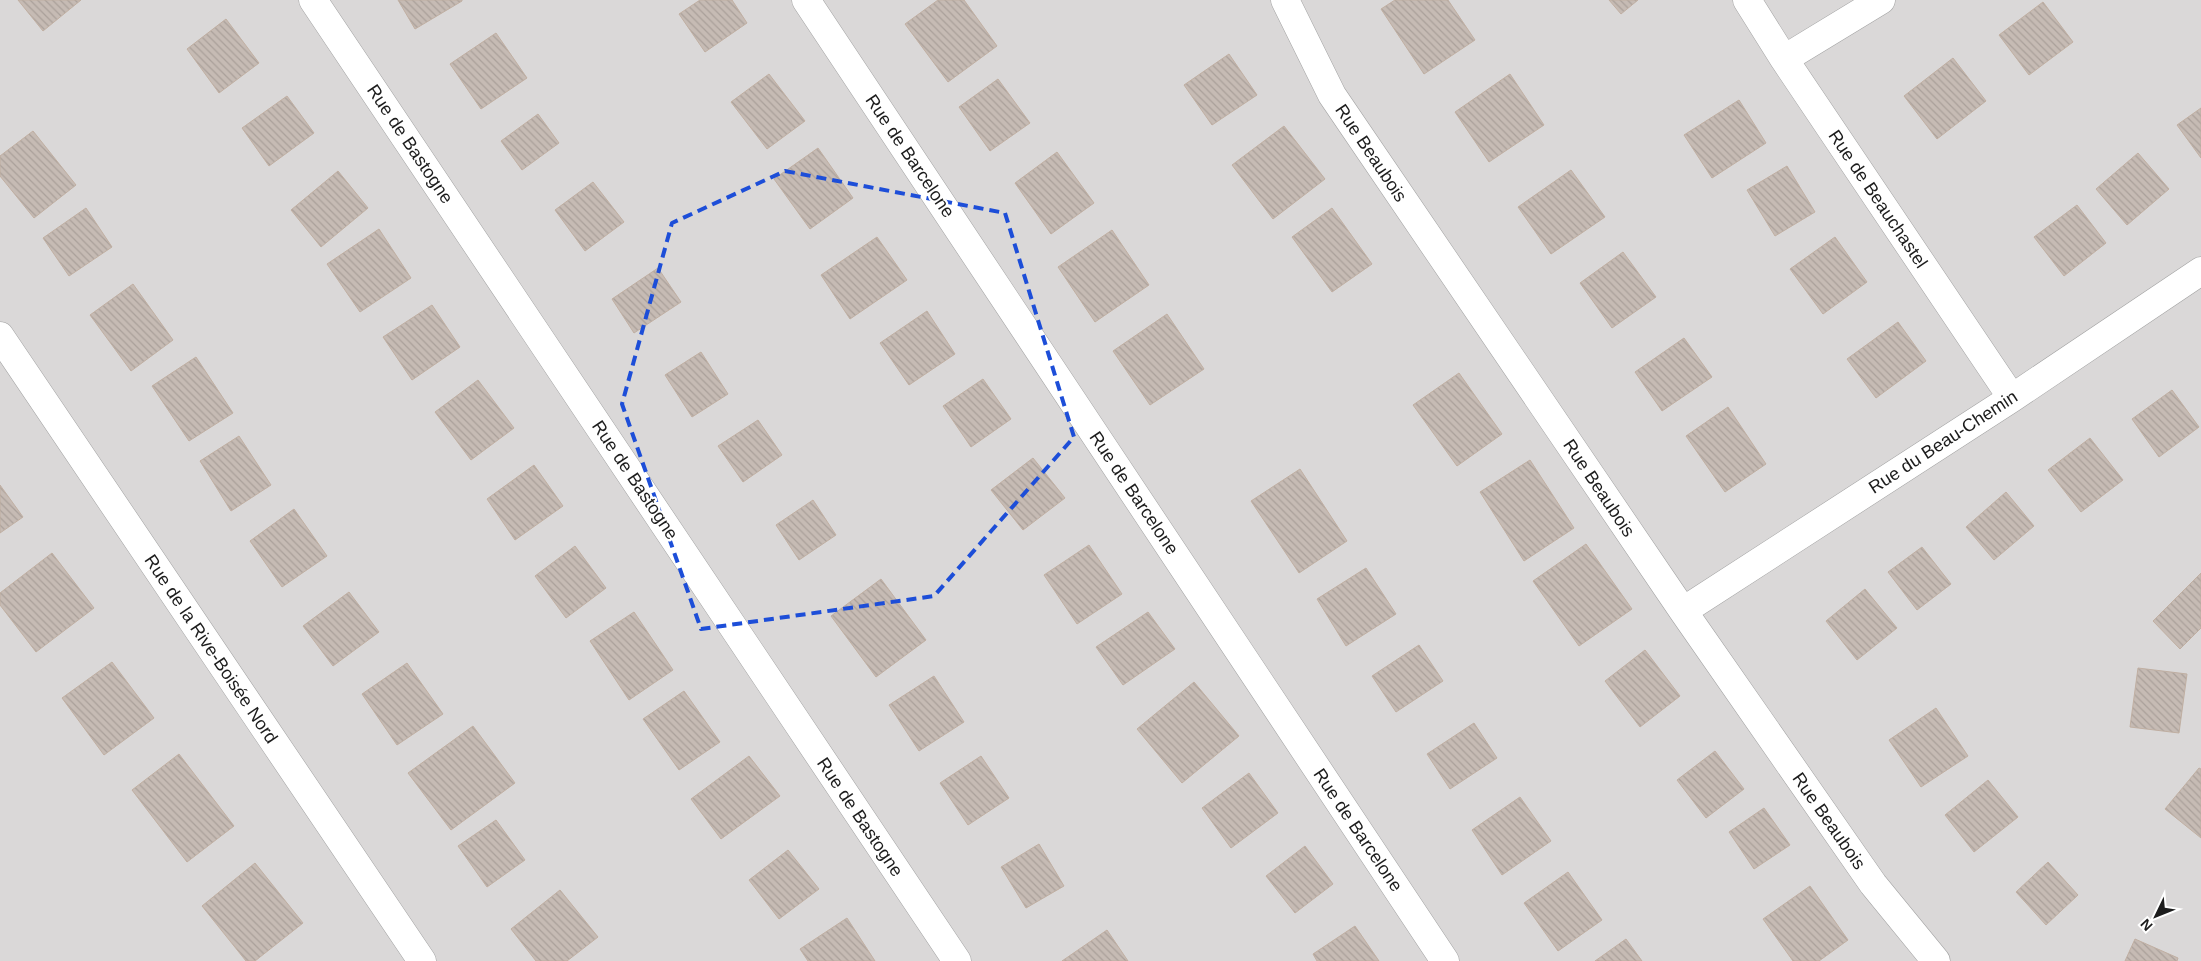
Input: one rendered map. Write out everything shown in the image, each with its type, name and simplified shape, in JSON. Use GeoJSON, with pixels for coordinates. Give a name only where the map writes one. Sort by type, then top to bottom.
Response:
{"type":"FeatureCollection","features":[{"type":"Feature","properties":{"kind":"street","name":"Rue de Bastogne"},"geometry":{"type":"LineString","coordinates":[[313,0],[957,961]]}},
{"type":"Feature","properties":{"kind":"street","name":"Rue de Barcelone"},"geometry":{"type":"LineString","coordinates":[[806,0],[1445,961]]}},
{"type":"Feature","properties":{"kind":"street","name":"Rue Beaubois"},"geometry":{"type":"LineString","coordinates":[[1285,0],[1332,95],[1683,611],[1873,884],[1936,961]]}},
{"type":"Feature","properties":{"kind":"street","name":"Rue de Beauchastel"},"geometry":{"type":"LineString","coordinates":[[1747,0],[1784,59],[2012,398]]}},
{"type":"Feature","properties":{"kind":"street"},"geometry":{"type":"LineString","coordinates":[[1784,59],[1881,0]]}},
{"type":"Feature","properties":{"kind":"street","name":"Rue du Beau-Chemin"},"geometry":{"type":"LineString","coordinates":[[1683,611],[2012,398],[2201,271]]}},
{"type":"Feature","properties":{"kind":"street","name":"Rue de la Rive-Boisée Nord"},"geometry":{"type":"LineString","coordinates":[[0,336],[422,961]]}},
{"type":"Feature","properties":{"kind":"highlighted area"},"geometry":{"type":"Polygon","coordinates":[[[785,171],[1005,213],[1074,437],[934,596],[701,629],[622,404],[672,223],[785,171]]]}},
{"type":"Feature","properties":{"kind":"shaded area"},"geometry":{"type":"Polygon","coordinates":[[[0,0],[2201,0],[2201,961],[0,961],[0,0]]]}},
{"type":"Feature","properties":{"kind":"building"},"geometry":{"type":"Polygon","coordinates":[[[18,0],[81,0],[43,31],[18,0]]]}},
{"type":"Feature","properties":{"kind":"building"},"geometry":{"type":"Polygon","coordinates":[[[398,0],[462,0],[462,1],[415,29],[398,0]]]}},
{"type":"Feature","properties":{"kind":"building"},"geometry":{"type":"Polygon","coordinates":[[[700,0],[732,0],[747,23],[705,52],[679,14],[700,0]]]}},
{"type":"Feature","properties":{"kind":"building"},"geometry":{"type":"Polygon","coordinates":[[[938,0],[964,0],[997,46],[948,82],[905,24],[938,0]]]}},
{"type":"Feature","properties":{"kind":"building"},"geometry":{"type":"Polygon","coordinates":[[[1395,0],[1448,0],[1475,40],[1424,74],[1381,9],[1395,0]]]}},
{"type":"Feature","properties":{"kind":"building"},"geometry":{"type":"Polygon","coordinates":[[[1609,0],[1638,0],[1621,14],[1609,0]]]}},
{"type":"Feature","properties":{"kind":"building"},"geometry":{"type":"Polygon","coordinates":[[[2043,2],[2073,42],[2029,75],[1999,35],[2043,2]]]}},
{"type":"Feature","properties":{"kind":"building"},"geometry":{"type":"Polygon","coordinates":[[[226,19],[259,63],[219,93],[187,49],[226,19]]]}},
{"type":"Feature","properties":{"kind":"building"},"geometry":{"type":"Polygon","coordinates":[[[496,33],[527,78],[481,109],[450,64],[496,33]]]}},
{"type":"Feature","properties":{"kind":"building"},"geometry":{"type":"Polygon","coordinates":[[[1229,54],[1257,95],[1212,125],[1184,85],[1229,54]]]}},
{"type":"Feature","properties":{"kind":"building"},"geometry":{"type":"Polygon","coordinates":[[[1953,58],[1986,101],[1937,139],[1904,96],[1953,58]]]}},
{"type":"Feature","properties":{"kind":"building"},"geometry":{"type":"Polygon","coordinates":[[[769,74],[805,121],[767,149],[731,102],[769,74]]]}},
{"type":"Feature","properties":{"kind":"building"},"geometry":{"type":"Polygon","coordinates":[[[1510,74],[1544,125],[1489,162],[1455,112],[1510,74]]]}},
{"type":"Feature","properties":{"kind":"building"},"geometry":{"type":"Polygon","coordinates":[[[998,79],[1030,123],[990,151],[959,107],[998,79]]]}},
{"type":"Feature","properties":{"kind":"building"},"geometry":{"type":"Polygon","coordinates":[[[287,96],[314,133],[269,166],[242,128],[287,96]]]}},
{"type":"Feature","properties":{"kind":"building"},"geometry":{"type":"Polygon","coordinates":[[[1739,100],[1766,143],[1712,178],[1684,135],[1739,100]]]}},
{"type":"Feature","properties":{"kind":"building"},"geometry":{"type":"Polygon","coordinates":[[[2201,108],[2201,158],[2177,125],[2201,108]]]}},
{"type":"Feature","properties":{"kind":"building"},"geometry":{"type":"Polygon","coordinates":[[[538,114],[559,143],[522,170],[501,141],[538,114]]]}},
{"type":"Feature","properties":{"kind":"building"},"geometry":{"type":"Polygon","coordinates":[[[1284,126],[1325,179],[1273,219],[1232,165],[1284,126]]]}},
{"type":"Feature","properties":{"kind":"building"},"geometry":{"type":"Polygon","coordinates":[[[33,131],[76,185],[34,218],[0,176],[0,156],[33,131]]]}},
{"type":"Feature","properties":{"kind":"building"},"geometry":{"type":"Polygon","coordinates":[[[818,148],[853,198],[810,229],[774,179],[818,148]]]}},
{"type":"Feature","properties":{"kind":"building"},"geometry":{"type":"Polygon","coordinates":[[[1057,152],[1094,203],[1051,234],[1015,183],[1057,152]]]}},
{"type":"Feature","properties":{"kind":"building"},"geometry":{"type":"Polygon","coordinates":[[[2138,153],[2169,189],[2127,225],[2096,189],[2138,153]]]}},
{"type":"Feature","properties":{"kind":"building"},"geometry":{"type":"Polygon","coordinates":[[[1787,166],[1815,212],[1775,236],[1747,190],[1787,166]]]}},
{"type":"Feature","properties":{"kind":"building"},"geometry":{"type":"Polygon","coordinates":[[[1571,170],[1605,217],[1551,254],[1518,207],[1571,170]]]}},
{"type":"Feature","properties":{"kind":"building"},"geometry":{"type":"Polygon","coordinates":[[[338,171],[368,208],[321,247],[291,210],[338,171]]]}},
{"type":"Feature","properties":{"kind":"building"},"geometry":{"type":"Polygon","coordinates":[[[593,182],[624,222],[585,251],[555,210],[593,182]]]}},
{"type":"Feature","properties":{"kind":"building"},"geometry":{"type":"Polygon","coordinates":[[[2077,205],[2106,243],[2064,276],[2034,237],[2077,205]]]}},
{"type":"Feature","properties":{"kind":"building"},"geometry":{"type":"Polygon","coordinates":[[[86,208],[112,247],[69,276],[43,238],[86,208]]]}},
{"type":"Feature","properties":{"kind":"building"},"geometry":{"type":"Polygon","coordinates":[[[1332,208],[1372,264],[1332,292],[1292,237],[1332,208]]]}},
{"type":"Feature","properties":{"kind":"building"},"geometry":{"type":"Polygon","coordinates":[[[379,229],[411,278],[360,312],[327,264],[379,229]]]}},
{"type":"Feature","properties":{"kind":"building"},"geometry":{"type":"Polygon","coordinates":[[[1112,230],[1149,285],[1095,322],[1058,267],[1112,230]]]}},
{"type":"Feature","properties":{"kind":"building"},"geometry":{"type":"Polygon","coordinates":[[[877,237],[907,280],[850,319],[821,275],[877,237]]]}},
{"type":"Feature","properties":{"kind":"building"},"geometry":{"type":"Polygon","coordinates":[[[1835,237],[1867,282],[1823,314],[1790,269],[1835,237]]]}},
{"type":"Feature","properties":{"kind":"building"},"geometry":{"type":"Polygon","coordinates":[[[1623,252],[1656,297],[1612,328],[1580,283],[1623,252]]]}},
{"type":"Feature","properties":{"kind":"building"},"geometry":{"type":"Polygon","coordinates":[[[658,268],[681,302],[634,333],[612,299],[658,268]]]}},
{"type":"Feature","properties":{"kind":"building"},"geometry":{"type":"Polygon","coordinates":[[[133,284],[173,340],[131,371],[90,315],[133,284]]]}},
{"type":"Feature","properties":{"kind":"building"},"geometry":{"type":"Polygon","coordinates":[[[432,305],[460,347],[412,380],[383,337],[432,305]]]}},
{"type":"Feature","properties":{"kind":"building"},"geometry":{"type":"Polygon","coordinates":[[[927,311],[955,354],[909,385],[880,343],[927,311]]]}},
{"type":"Feature","properties":{"kind":"building"},"geometry":{"type":"Polygon","coordinates":[[[1167,314],[1204,369],[1150,405],[1113,351],[1167,314]]]}},
{"type":"Feature","properties":{"kind":"building"},"geometry":{"type":"Polygon","coordinates":[[[1898,322],[1926,361],[1876,398],[1847,359],[1898,322]]]}},
{"type":"Feature","properties":{"kind":"building"},"geometry":{"type":"Polygon","coordinates":[[[1684,338],[1712,377],[1662,411],[1635,372],[1684,338]]]}},
{"type":"Feature","properties":{"kind":"building"},"geometry":{"type":"Polygon","coordinates":[[[701,352],[728,394],[692,417],[665,375],[701,352]]]}},
{"type":"Feature","properties":{"kind":"building"},"geometry":{"type":"Polygon","coordinates":[[[196,357],[233,413],[189,441],[152,386],[196,357]]]}},
{"type":"Feature","properties":{"kind":"building"},"geometry":{"type":"Polygon","coordinates":[[[1459,373],[1502,434],[1457,466],[1413,405],[1459,373]]]}},
{"type":"Feature","properties":{"kind":"building"},"geometry":{"type":"Polygon","coordinates":[[[983,379],[1011,419],[971,447],[943,406],[983,379]]]}},
{"type":"Feature","properties":{"kind":"building"},"geometry":{"type":"Polygon","coordinates":[[[478,380],[514,428],[471,460],[435,412],[478,380]]]}},
{"type":"Feature","properties":{"kind":"building"},"geometry":{"type":"Polygon","coordinates":[[[2172,390],[2199,427],[2159,457],[2132,419],[2172,390]]]}},
{"type":"Feature","properties":{"kind":"building"},"geometry":{"type":"Polygon","coordinates":[[[1728,407],[1766,464],[1725,492],[1686,436],[1728,407]]]}},
{"type":"Feature","properties":{"kind":"building"},"geometry":{"type":"Polygon","coordinates":[[[758,420],[782,455],[743,482],[718,446],[758,420]]]}},
{"type":"Feature","properties":{"kind":"building"},"geometry":{"type":"Polygon","coordinates":[[[239,436],[271,485],[231,511],[200,461],[239,436]]]}},
{"type":"Feature","properties":{"kind":"building"},"geometry":{"type":"Polygon","coordinates":[[[2090,438],[2123,480],[2081,512],[2048,470],[2090,438]]]}},
{"type":"Feature","properties":{"kind":"building"},"geometry":{"type":"Polygon","coordinates":[[[1033,458],[1065,498],[1023,530],[991,490],[1033,458]]]}},
{"type":"Feature","properties":{"kind":"building"},"geometry":{"type":"Polygon","coordinates":[[[1530,460],[1574,528],[1524,561],[1480,492],[1530,460]]]}},
{"type":"Feature","properties":{"kind":"building"},"geometry":{"type":"Polygon","coordinates":[[[534,465],[563,506],[515,540],[487,499],[534,465]]]}},
{"type":"Feature","properties":{"kind":"building"},"geometry":{"type":"Polygon","coordinates":[[[1300,469],[1347,541],[1299,573],[1251,501],[1300,469]]]}},
{"type":"Feature","properties":{"kind":"building"},"geometry":{"type":"Polygon","coordinates":[[[0,485],[23,517],[0,533],[0,485]]]}},
{"type":"Feature","properties":{"kind":"building"},"geometry":{"type":"Polygon","coordinates":[[[2006,492],[2034,526],[1994,560],[1966,527],[2006,492]]]}},
{"type":"Feature","properties":{"kind":"building"},"geometry":{"type":"Polygon","coordinates":[[[813,500],[836,535],[799,560],[776,525],[813,500]]]}},
{"type":"Feature","properties":{"kind":"building"},"geometry":{"type":"Polygon","coordinates":[[[294,509],[327,556],[282,587],[250,541],[294,509]]]}},
{"type":"Feature","properties":{"kind":"building"},"geometry":{"type":"Polygon","coordinates":[[[1586,544],[1632,609],[1579,646],[1533,581],[1586,544]]]}},
{"type":"Feature","properties":{"kind":"building"},"geometry":{"type":"Polygon","coordinates":[[[1089,545],[1122,594],[1077,624],[1044,575],[1089,545]]]}},
{"type":"Feature","properties":{"kind":"building"},"geometry":{"type":"Polygon","coordinates":[[[575,546],[606,588],[566,618],[535,576],[575,546]]]}},
{"type":"Feature","properties":{"kind":"building"},"geometry":{"type":"Polygon","coordinates":[[[1922,547],[1951,584],[1917,610],[1888,572],[1922,547]]]}},
{"type":"Feature","properties":{"kind":"building"},"geometry":{"type":"Polygon","coordinates":[[[52,553],[94,608],[36,652],[0,605],[0,593],[52,553]]]}},
{"type":"Feature","properties":{"kind":"building"},"geometry":{"type":"Polygon","coordinates":[[[1366,568],[1396,614],[1346,646],[1317,599],[1366,568]]]}},
{"type":"Feature","properties":{"kind":"building"},"geometry":{"type":"Polygon","coordinates":[[[2201,573],[2201,628],[2180,649],[2153,621],[2201,573]]]}},
{"type":"Feature","properties":{"kind":"building"},"geometry":{"type":"Polygon","coordinates":[[[881,579],[926,640],[876,677],[831,616],[881,579]]]}},
{"type":"Feature","properties":{"kind":"building"},"geometry":{"type":"Polygon","coordinates":[[[1865,589],[1897,628],[1857,660],[1826,621],[1865,589]]]}},
{"type":"Feature","properties":{"kind":"building"},"geometry":{"type":"Polygon","coordinates":[[[349,592],[379,632],[333,666],[303,626],[349,592]]]}},
{"type":"Feature","properties":{"kind":"building"},"geometry":{"type":"Polygon","coordinates":[[[634,612],[673,670],[629,700],[590,641],[634,612]]]}},
{"type":"Feature","properties":{"kind":"building"},"geometry":{"type":"Polygon","coordinates":[[[1148,612],[1175,649],[1123,685],[1096,647],[1148,612]]]}},
{"type":"Feature","properties":{"kind":"building"},"geometry":{"type":"Polygon","coordinates":[[[1419,645],[1443,681],[1396,712],[1372,676],[1419,645]]]}},
{"type":"Feature","properties":{"kind":"building"},"geometry":{"type":"Polygon","coordinates":[[[1645,650],[1680,696],[1640,727],[1605,681],[1645,650]]]}},
{"type":"Feature","properties":{"kind":"building"},"geometry":{"type":"Polygon","coordinates":[[[112,662],[154,718],[104,755],[62,698],[112,662]]]}},
{"type":"Feature","properties":{"kind":"building"},"geometry":{"type":"Polygon","coordinates":[[[407,663],[443,714],[397,745],[362,694],[407,663]]]}},
{"type":"Feature","properties":{"kind":"building"},"geometry":{"type":"Polygon","coordinates":[[[2138,668],[2187,674],[2179,733],[2130,727],[2138,668]]]}},
{"type":"Feature","properties":{"kind":"building"},"geometry":{"type":"Polygon","coordinates":[[[934,676],[964,722],[919,751],[889,705],[934,676]]]}},
{"type":"Feature","properties":{"kind":"building"},"geometry":{"type":"Polygon","coordinates":[[[1194,682],[1239,736],[1182,783],[1137,729],[1194,682]]]}},
{"type":"Feature","properties":{"kind":"building"},"geometry":{"type":"Polygon","coordinates":[[[684,691],[720,742],[679,770],[643,719],[684,691]]]}},
{"type":"Feature","properties":{"kind":"building"},"geometry":{"type":"Polygon","coordinates":[[[1936,708],[1968,756],[1921,787],[1889,740],[1936,708]]]}},
{"type":"Feature","properties":{"kind":"building"},"geometry":{"type":"Polygon","coordinates":[[[1474,723],[1497,758],[1450,789],[1427,754],[1474,723]]]}},
{"type":"Feature","properties":{"kind":"building"},"geometry":{"type":"Polygon","coordinates":[[[473,726],[515,783],[451,830],[408,773],[473,726]]]}},
{"type":"Feature","properties":{"kind":"building"},"geometry":{"type":"Polygon","coordinates":[[[1715,751],[1744,789],[1706,818],[1677,780],[1715,751]]]}},
{"type":"Feature","properties":{"kind":"building"},"geometry":{"type":"Polygon","coordinates":[[[179,754],[234,826],[187,862],[132,790],[179,754]]]}},
{"type":"Feature","properties":{"kind":"building"},"geometry":{"type":"Polygon","coordinates":[[[749,756],[780,796],[721,839],[691,799],[749,756]]]}},
{"type":"Feature","properties":{"kind":"building"},"geometry":{"type":"Polygon","coordinates":[[[981,756],[1009,798],[968,825],[940,783],[981,756]]]}},
{"type":"Feature","properties":{"kind":"building"},"geometry":{"type":"Polygon","coordinates":[[[2199,768],[2201,769],[2201,838],[2165,809],[2199,768]]]}},
{"type":"Feature","properties":{"kind":"building"},"geometry":{"type":"Polygon","coordinates":[[[1249,773],[1278,813],[1231,848],[1202,808],[1249,773]]]}},
{"type":"Feature","properties":{"kind":"building"},"geometry":{"type":"Polygon","coordinates":[[[1988,780],[2018,817],[1974,852],[1945,815],[1988,780]]]}},
{"type":"Feature","properties":{"kind":"building"},"geometry":{"type":"Polygon","coordinates":[[[1520,797],[1551,841],[1502,875],[1472,830],[1520,797]]]}},
{"type":"Feature","properties":{"kind":"building"},"geometry":{"type":"Polygon","coordinates":[[[1764,808],[1790,845],[1754,869],[1729,832],[1764,808]]]}},
{"type":"Feature","properties":{"kind":"building"},"geometry":{"type":"Polygon","coordinates":[[[496,820],[525,860],[487,887],[458,846],[496,820]]]}},
{"type":"Feature","properties":{"kind":"building"},"geometry":{"type":"Polygon","coordinates":[[[1039,844],[1064,886],[1026,908],[1001,867],[1039,844]]]}},
{"type":"Feature","properties":{"kind":"building"},"geometry":{"type":"Polygon","coordinates":[[[1305,846],[1333,884],[1295,913],[1266,876],[1305,846]]]}},
{"type":"Feature","properties":{"kind":"building"},"geometry":{"type":"Polygon","coordinates":[[[788,850],[819,889],[779,919],[749,880],[788,850]]]}},
{"type":"Feature","properties":{"kind":"building"},"geometry":{"type":"Polygon","coordinates":[[[2048,862],[2078,895],[2046,925],[2016,892],[2048,862]]]}},
{"type":"Feature","properties":{"kind":"building"},"geometry":{"type":"Polygon","coordinates":[[[255,863],[303,923],[255,961],[246,961],[202,906],[255,863]]]}},
{"type":"Feature","properties":{"kind":"building"},"geometry":{"type":"Polygon","coordinates":[[[1568,872],[1602,920],[1558,951],[1524,903],[1568,872]]]}},
{"type":"Feature","properties":{"kind":"building"},"geometry":{"type":"Polygon","coordinates":[[[1810,886],[1848,940],[1819,961],[1793,961],[1763,919],[1810,886]]]}},
{"type":"Feature","properties":{"kind":"building"},"geometry":{"type":"Polygon","coordinates":[[[560,890],[598,937],[567,961],[536,961],[511,929],[560,890]]]}},
{"type":"Feature","properties":{"kind":"building"},"geometry":{"type":"Polygon","coordinates":[[[847,918],[875,961],[808,961],[800,949],[847,918]]]}},
{"type":"Feature","properties":{"kind":"building"},"geometry":{"type":"Polygon","coordinates":[[[1355,926],[1379,961],[1317,961],[1313,954],[1355,926]]]}},
{"type":"Feature","properties":{"kind":"building"},"geometry":{"type":"Polygon","coordinates":[[[1107,930],[1128,961],[1062,961],[1107,930]]]}},
{"type":"Feature","properties":{"kind":"building"},"geometry":{"type":"Polygon","coordinates":[[[1626,939],[1642,961],[1595,961],[1626,939]]]}},
{"type":"Feature","properties":{"kind":"building"},"geometry":{"type":"Polygon","coordinates":[[[2135,939],[2178,958],[2177,961],[2125,961],[2135,939]]]}}]}
